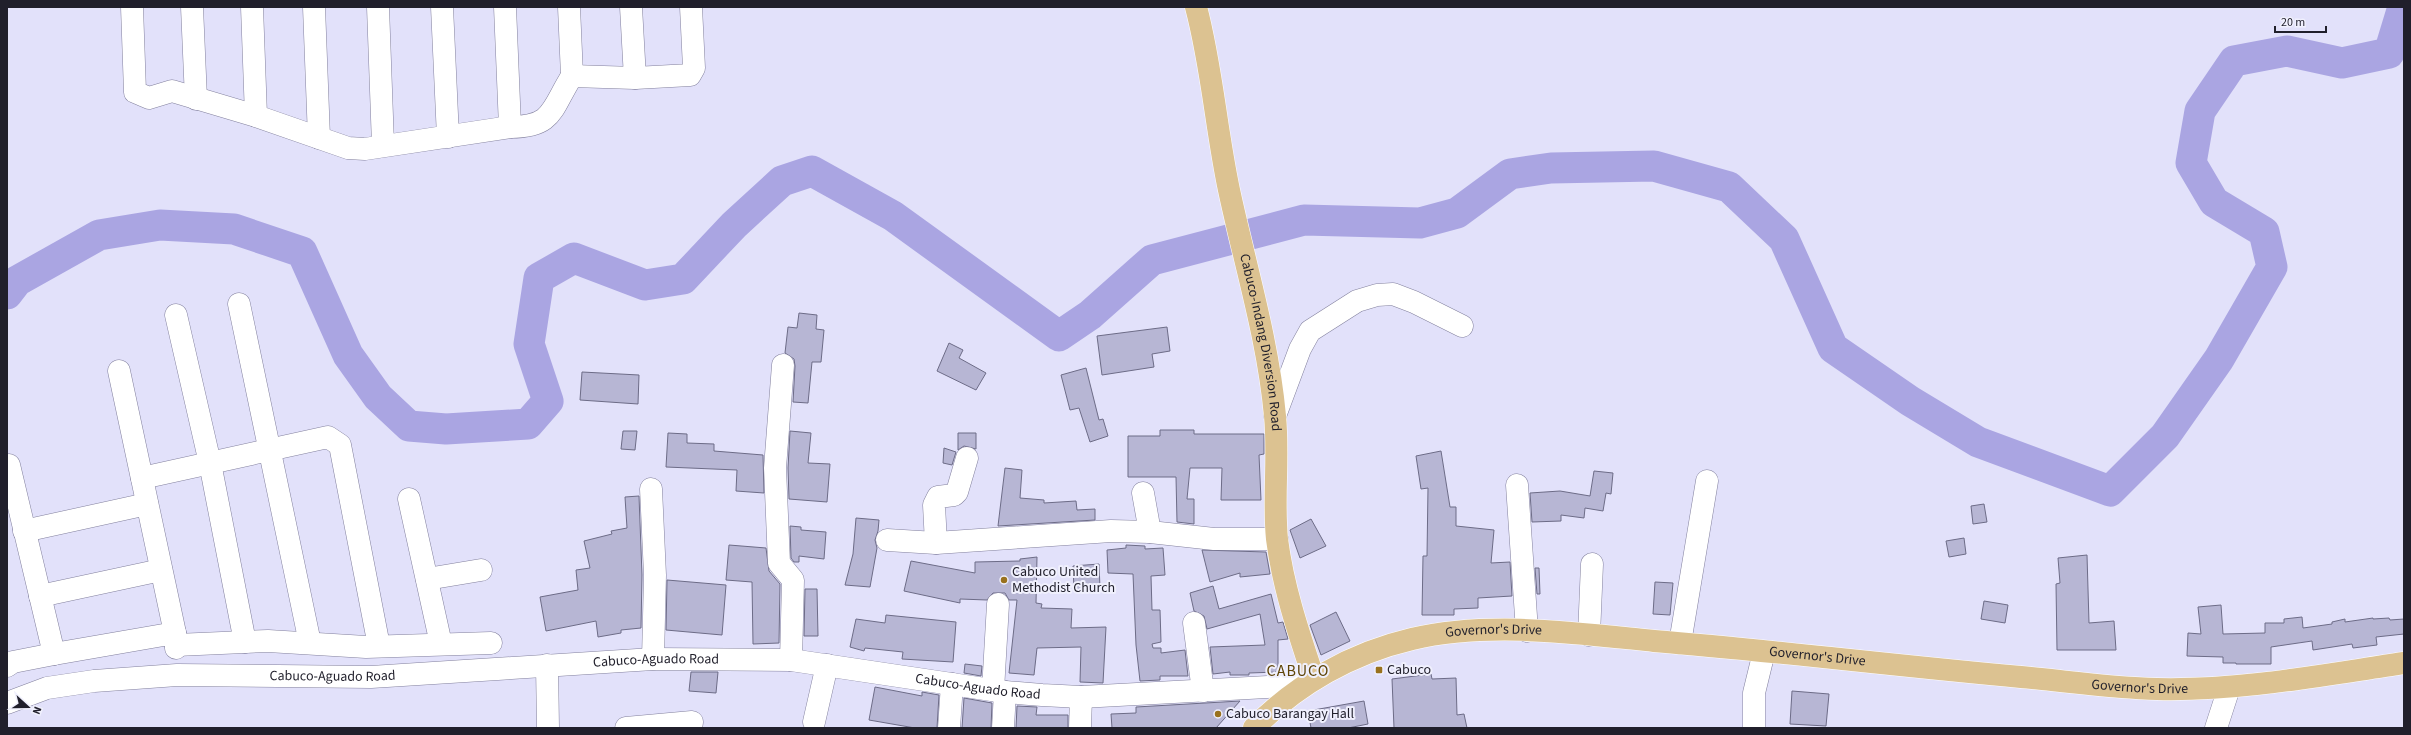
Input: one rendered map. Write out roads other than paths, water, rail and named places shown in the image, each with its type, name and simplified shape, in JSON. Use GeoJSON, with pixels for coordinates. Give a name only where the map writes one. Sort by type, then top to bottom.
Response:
{"type":"FeatureCollection","features":[{"type":"Feature","properties":{"kind":"main road","name":"Cabuco-Indang Diversion Road"},"geometry":{"type":"LineString","coordinates":[[1196,7],[1206,43],[1228,187],[1265,350],[1275,416],[1277,539],[1286,590],[1309,682]]}},
{"type":"Feature","properties":{"kind":"main road","name":"Governor's Drive"},"geometry":{"type":"LineString","coordinates":[[1254,728],[1291,694],[1309,682],[1367,653],[1412,639],[1451,633],[1527,631],[1589,635],[2155,689],[2229,688],[2404,663]]}},
{"type":"Feature","properties":{"kind":"street"},"geometry":{"type":"LineString","coordinates":[[132,7],[136,92],[149,98],[172,91],[256,116],[348,148],[365,148],[510,127],[529,127],[541,123],[550,114],[572,76],[569,7]]}},
{"type":"Feature","properties":{"kind":"street"},"geometry":{"type":"LineString","coordinates":[[192,7],[196,99]]}},
{"type":"Feature","properties":{"kind":"street"},"geometry":{"type":"LineString","coordinates":[[252,7],[256,116]]}},
{"type":"Feature","properties":{"kind":"street"},"geometry":{"type":"LineString","coordinates":[[314,7],[319,138]]}},
{"type":"Feature","properties":{"kind":"street"},"geometry":{"type":"LineString","coordinates":[[378,7],[383,145]]}},
{"type":"Feature","properties":{"kind":"street"},"geometry":{"type":"LineString","coordinates":[[442,7],[448,137]]}},
{"type":"Feature","properties":{"kind":"street"},"geometry":{"type":"LineString","coordinates":[[505,7],[510,127]]}},
{"type":"Feature","properties":{"kind":"street"},"geometry":{"type":"LineString","coordinates":[[631,7],[635,78]]}},
{"type":"Feature","properties":{"kind":"street"},"geometry":{"type":"LineString","coordinates":[[572,76],[635,78],[690,75],[694,68],[692,7]]}},
{"type":"Feature","properties":{"kind":"street"},"geometry":{"type":"LineString","coordinates":[[1275,416],[1300,349],[1310,331],[1357,301],[1377,295],[1393,294],[1414,302],[1462,326]]}},
{"type":"Feature","properties":{"kind":"street"},"geometry":{"type":"LineString","coordinates":[[239,304],[310,643]]}},
{"type":"Feature","properties":{"kind":"street"},"geometry":{"type":"LineString","coordinates":[[176,315],[210,463],[245,642]]}},
{"type":"Feature","properties":{"kind":"street"},"geometry":{"type":"LineString","coordinates":[[783,365],[775,468],[779,563],[793,580],[791,660]]}},
{"type":"Feature","properties":{"kind":"street"},"geometry":{"type":"LineString","coordinates":[[119,371],[175,639],[177,675]]}},
{"type":"Feature","properties":{"kind":"street"},"geometry":{"type":"LineString","coordinates":[[142,478],[328,437],[340,445],[379,646]]}},
{"type":"Feature","properties":{"kind":"street"},"geometry":{"type":"LineString","coordinates":[[936,543],[934,505],[938,497],[954,495],[957,492],[967,458]]}},
{"type":"Feature","properties":{"kind":"street"},"geometry":{"type":"LineString","coordinates":[[9,465],[54,654]]}},
{"type":"Feature","properties":{"kind":"street"},"geometry":{"type":"LineString","coordinates":[[1680,643],[1707,481]]}},
{"type":"Feature","properties":{"kind":"street"},"geometry":{"type":"LineString","coordinates":[[1517,485],[1527,631]]}},
{"type":"Feature","properties":{"kind":"street"},"geometry":{"type":"LineString","coordinates":[[651,490],[655,575],[653,659]]}},
{"type":"Feature","properties":{"kind":"street"},"geometry":{"type":"LineString","coordinates":[[1143,493],[1150,532]]}},
{"type":"Feature","properties":{"kind":"street"},"geometry":{"type":"LineString","coordinates":[[409,499],[441,644]]}},
{"type":"Feature","properties":{"kind":"street"},"geometry":{"type":"LineString","coordinates":[[24,531],[147,504]]}},
{"type":"Feature","properties":{"kind":"street"},"geometry":{"type":"LineString","coordinates":[[887,540],[936,543],[1111,532],[1150,532],[1214,540],[1277,539]]}},
{"type":"Feature","properties":{"kind":"street"},"geometry":{"type":"LineString","coordinates":[[1589,635],[1592,564]]}},
{"type":"Feature","properties":{"kind":"street"},"geometry":{"type":"LineString","coordinates":[[40,596],[161,570]]}},
{"type":"Feature","properties":{"kind":"street"},"geometry":{"type":"LineString","coordinates":[[427,579],[481,570]]}},
{"type":"Feature","properties":{"kind":"street"},"geometry":{"type":"LineString","coordinates":[[998,604],[999,691],[1003,728]]}},
{"type":"Feature","properties":{"kind":"street"},"geometry":{"type":"LineString","coordinates":[[1194,623],[1202,691]]}},
{"type":"Feature","properties":{"kind":"street"},"geometry":{"type":"LineString","coordinates":[[7,666],[13,662],[54,654],[175,639],[379,646],[491,643]]}},
{"type":"Feature","properties":{"kind":"street"},"geometry":{"type":"LineString","coordinates":[[1754,728],[1754,693],[1764,652]]}},
{"type":"Feature","properties":{"kind":"street","name":"Cabuco-Aguado Road"},"geometry":{"type":"LineString","coordinates":[[7,703],[47,688],[94,681],[177,675],[371,677],[653,659],[791,660],[999,691],[1081,697],[1202,691],[1309,682]]}},
{"type":"Feature","properties":{"kind":"street"},"geometry":{"type":"LineString","coordinates":[[814,722],[827,665]]}},
{"type":"Feature","properties":{"kind":"street"},"geometry":{"type":"LineString","coordinates":[[547,666],[548,728]]}},
{"type":"Feature","properties":{"kind":"street"},"geometry":{"type":"LineString","coordinates":[[949,728],[952,684]]}},
{"type":"Feature","properties":{"kind":"street"},"geometry":{"type":"LineString","coordinates":[[2216,728],[2229,688]]}},
{"type":"Feature","properties":{"kind":"street"},"geometry":{"type":"LineString","coordinates":[[1080,728],[1081,697]]}},
{"type":"Feature","properties":{"kind":"street"},"geometry":{"type":"LineString","coordinates":[[626,728],[692,722],[691,728]]}},
{"type":"Feature","properties":{"kind":"waterway"},"geometry":{"type":"LineString","coordinates":[[7,294],[17,281],[99,235],[160,225],[234,229],[302,252],[348,355],[378,397],[409,426],[446,429],[528,424],[548,401],[529,344],[539,278],[574,258],[645,285],[683,279],[734,225],[782,181],[812,171],[893,216],[1059,336],[1090,315],[1152,260],[1304,220],[1420,223],[1457,213],[1510,174],[1551,168],[1654,166],[1729,187],[1784,239],[1833,348],[1910,401],[1978,442],[2110,491],[2165,436],[2219,359],[2272,267],[2264,232],[2214,202],[2191,163],[2200,111],[2234,61],[2287,51],[2342,63],[2389,53],[2403,7]]}},
{"type":"Feature","properties":{"kind":"place","name":"Cabuco United Methodist Church"},"geometry":{"type":"Point","coordinates":[1004,580]}},
{"type":"Feature","properties":{"kind":"place","name":"Cabuco"},"geometry":{"type":"Point","coordinates":[1379,670]}},
{"type":"Feature","properties":{"kind":"place","name":"Cabuco Barangay Hall"},"geometry":{"type":"Point","coordinates":[1218,714]}},
{"type":"Feature","properties":{"kind":"district","name":"CABUCO"},"geometry":{"type":"Point","coordinates":[1298,671]}}]}
